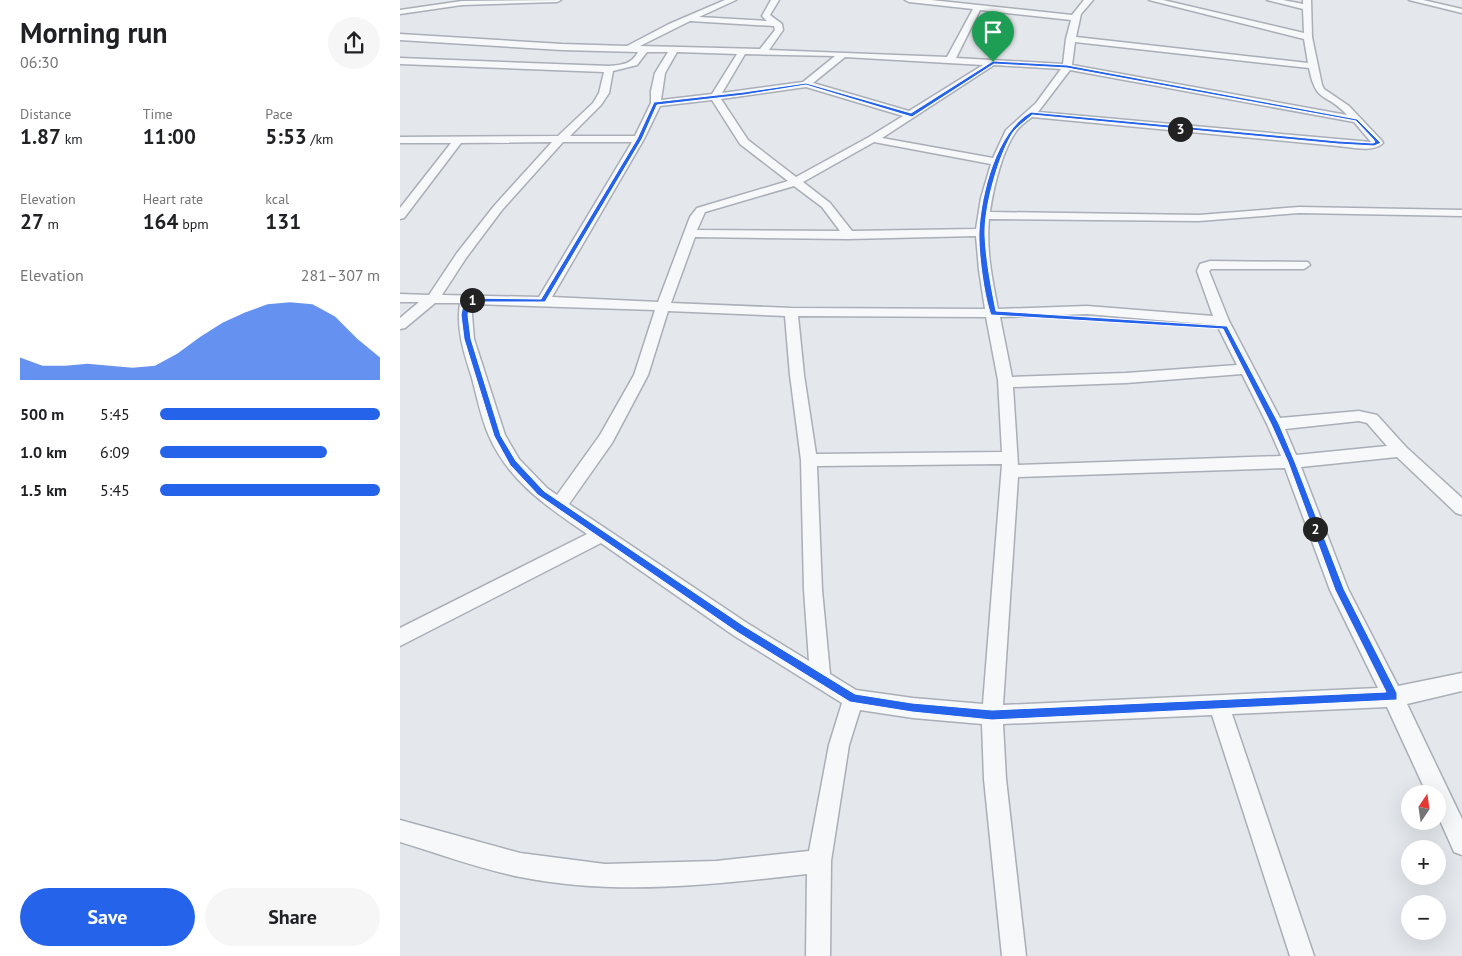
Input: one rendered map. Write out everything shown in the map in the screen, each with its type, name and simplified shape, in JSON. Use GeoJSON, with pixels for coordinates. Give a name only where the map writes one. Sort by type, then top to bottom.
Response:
{"type":"FeatureCollection","features":[{"type":"Feature","properties":{"kind":"street"},"geometry":{"type":"LineString","coordinates":[[400,12],[462,3],[557,0]]}},
{"type":"Feature","properties":{"kind":"street"},"geometry":{"type":"LineString","coordinates":[[628,49],[687,19],[732,0]]}},
{"type":"Feature","properties":{"kind":"street"},"geometry":{"type":"LineString","coordinates":[[763,51],[779,30],[779,26],[766,16],[776,0]]}},
{"type":"Feature","properties":{"kind":"street"},"geometry":{"type":"LineString","coordinates":[[909,0],[1076,18]]}},
{"type":"Feature","properties":{"kind":"street"},"geometry":{"type":"LineString","coordinates":[[1014,956],[996,779],[992,715],[1010,464],[1005,382],[986,272],[982,232],[989,186],[1010,132],[1031,114],[1067,66],[1070,39],[1076,18],[1080,8],[1089,0]]}},
{"type":"Feature","properties":{"kind":"street"},"geometry":{"type":"LineString","coordinates":[[1153,0],[1308,37]]}},
{"type":"Feature","properties":{"kind":"street"},"geometry":{"type":"LineString","coordinates":[[1031,114],[1338,143],[1374,145],[1378,143],[1338,101],[1320,91],[1308,37],[1306,4],[1271,0]]}},
{"type":"Feature","properties":{"kind":"street"},"geometry":{"type":"LineString","coordinates":[[1413,0],[1445,4],[1462,10]]}},
{"type":"Feature","properties":{"kind":"street"},"geometry":{"type":"LineString","coordinates":[[950,60],[978,7]]}},
{"type":"Feature","properties":{"kind":"street"},"geometry":{"type":"LineString","coordinates":[[687,19],[776,24]]}},
{"type":"Feature","properties":{"kind":"street"},"geometry":{"type":"LineString","coordinates":[[400,37],[518,45],[644,50],[843,54],[1067,66],[1357,120]]}},
{"type":"Feature","properties":{"kind":"street"},"geometry":{"type":"LineString","coordinates":[[1070,39],[1313,66]]}},
{"type":"Feature","properties":{"kind":"street"},"geometry":{"type":"LineString","coordinates":[[400,61],[609,69],[631,66],[640,59],[644,50]]}},
{"type":"Feature","properties":{"kind":"street"},"geometry":{"type":"LineString","coordinates":[[543,301],[639,139],[656,103],[656,90],[660,73],[674,50]]}},
{"type":"Feature","properties":{"kind":"street"},"geometry":{"type":"LineString","coordinates":[[715,97],[743,51]]}},
{"type":"Feature","properties":{"kind":"street"},"geometry":{"type":"LineString","coordinates":[[806,84],[829,68],[843,54]]}},
{"type":"Feature","properties":{"kind":"street"},"geometry":{"type":"LineString","coordinates":[[559,505],[606,439],[641,375],[662,308],[696,217],[701,210],[795,182],[874,139],[993,62]]}},
{"type":"Feature","properties":{"kind":"street"},"geometry":{"type":"LineString","coordinates":[[400,326],[433,298],[461,256],[498,208],[560,140],[601,99],[609,69]]}},
{"type":"Feature","properties":{"kind":"street"},"geometry":{"type":"LineString","coordinates":[[656,103],[806,84],[912,115]]}},
{"type":"Feature","properties":{"kind":"street"},"geometry":{"type":"LineString","coordinates":[[715,97],[744,142],[826,205],[848,235]]}},
{"type":"Feature","properties":{"kind":"street"},"geometry":{"type":"LineString","coordinates":[[400,216],[459,139]]}},
{"type":"Feature","properties":{"kind":"street"},"geometry":{"type":"LineString","coordinates":[[400,140],[639,139]]}},
{"type":"Feature","properties":{"kind":"street"},"geometry":{"type":"LineString","coordinates":[[874,139],[997,162]]}},
{"type":"Feature","properties":{"kind":"street"},"geometry":{"type":"LineString","coordinates":[[985,215],[1199,218],[1299,210],[1462,213]]}},
{"type":"Feature","properties":{"kind":"street"},"geometry":{"type":"LineString","coordinates":[[690,233],[848,235],[982,232]]}},
{"type":"Feature","properties":{"kind":"street"},"geometry":{"type":"LineString","coordinates":[[1304,265],[1210,265],[1204,267],[1203,271],[1223,324],[1275,424],[1292,462],[1339,590],[1393,697],[1462,844]]}},
{"type":"Feature","properties":{"kind":"street"},"geometry":{"type":"LineString","coordinates":[[400,298],[543,301],[662,308],[791,312],[993,313],[1223,324]]}},
{"type":"Feature","properties":{"kind":"street"},"geometry":{"type":"LineString","coordinates":[[467,300],[465,315],[467,339],[498,436],[513,463],[541,493],[740,629],[853,699],[912,708],[992,715],[1393,697],[1462,682]]}},
{"type":"Feature","properties":{"kind":"street"},"geometry":{"type":"LineString","coordinates":[[791,312],[797,375],[810,460],[813,590],[820,678]]}},
{"type":"Feature","properties":{"kind":"street"},"geometry":{"type":"LineString","coordinates":[[1005,382],[1126,378],[1246,369]]}},
{"type":"Feature","properties":{"kind":"street"},"geometry":{"type":"LineString","coordinates":[[1275,424],[1365,416],[1372,419],[1400,451],[1462,508]]}},
{"type":"Feature","properties":{"kind":"street"},"geometry":{"type":"LineString","coordinates":[[810,460],[1207,466],[1292,462],[1400,451]]}},
{"type":"Feature","properties":{"kind":"street"},"geometry":{"type":"LineString","coordinates":[[400,637],[601,535]]}},
{"type":"Feature","properties":{"kind":"street"},"geometry":{"type":"LineString","coordinates":[[818,956],[819,860],[839,745],[853,699]]}},
{"type":"Feature","properties":{"kind":"street"},"geometry":{"type":"LineString","coordinates":[[1219,706],[1302,956]]}},
{"type":"Feature","properties":{"kind":"street"},"geometry":{"type":"LineString","coordinates":[[400,831],[520,865],[605,876],[716,873],[819,860]]}},
{"type":"Feature","properties":{"kind":"route"},"geometry":{"type":"LineString","coordinates":[[993,62],[1067,66],[1357,120],[1376,138],[1378,143],[1374,145],[1338,143],[1031,114],[1016,125],[1006,140],[989,186],[982,232],[993,313],[1225,327],[1275,424],[1292,462],[1339,590],[1393,697],[992,715],[912,708],[853,699],[740,629],[601,535],[541,493],[513,463],[498,436],[467,339],[465,315],[467,300],[543,301],[639,139],[656,103],[744,94],[806,84],[912,115],[993,62]]}}]}
